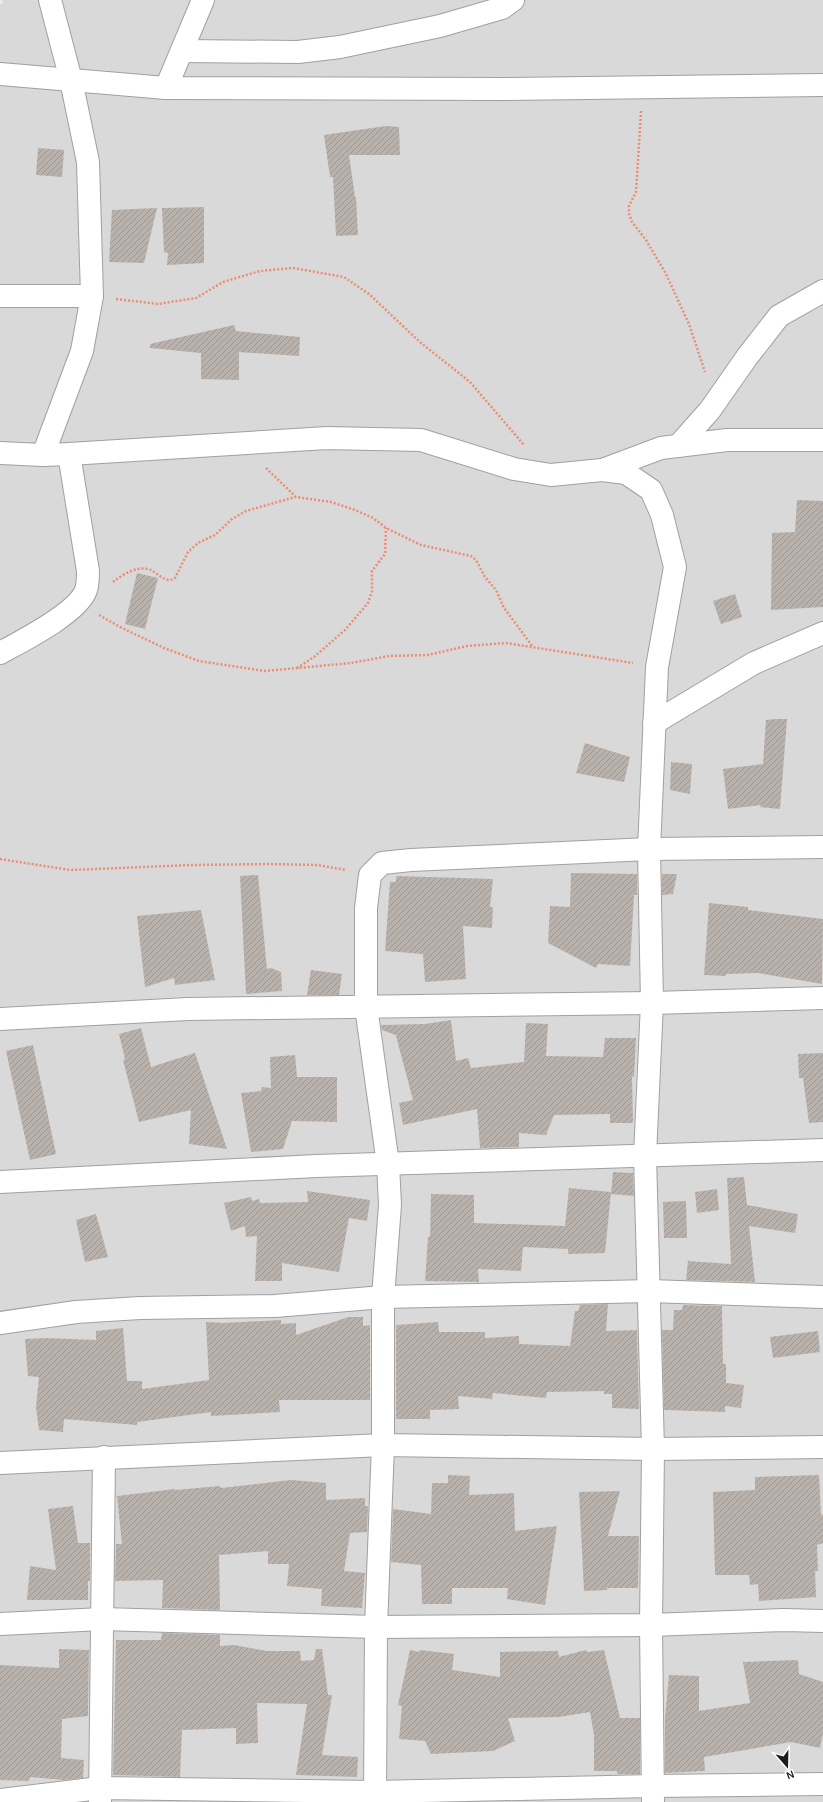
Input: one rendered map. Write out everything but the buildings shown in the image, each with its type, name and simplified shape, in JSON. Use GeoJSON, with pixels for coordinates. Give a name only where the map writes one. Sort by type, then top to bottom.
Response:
{"type":"FeatureCollection","features":[{"type":"Feature","properties":{"kind":"street"},"geometry":{"type":"LineString","coordinates":[[43,455],[82,351],[92,296],[88,162],[71,80],[50,0]]}},
{"type":"Feature","properties":{"kind":"street"},"geometry":{"type":"LineString","coordinates":[[166,88],[203,0]]}},
{"type":"Feature","properties":{"kind":"street"},"geometry":{"type":"LineString","coordinates":[[182,51],[298,52],[340,47],[440,26],[502,8],[513,0]]}},
{"type":"Feature","properties":{"kind":"street"},"geometry":{"type":"LineString","coordinates":[[0,74],[166,88],[505,89],[823,85]]}},
{"type":"Feature","properties":{"kind":"street"},"geometry":{"type":"LineString","coordinates":[[678,446],[710,410],[747,357],[779,316],[823,291]]}},
{"type":"Feature","properties":{"kind":"street"},"geometry":{"type":"LineString","coordinates":[[0,296],[92,296]]}},
{"type":"Feature","properties":{"kind":"street"},"geometry":{"type":"LineString","coordinates":[[0,453],[43,455],[70,454],[327,438],[420,440],[514,469],[551,476],[602,470],[626,473],[651,490],[662,515],[675,567],[657,667],[649,850],[652,1004],[645,1156],[650,1291],[653,1449],[650,1625],[653,1794]]}},
{"type":"Feature","properties":{"kind":"street"},"geometry":{"type":"LineString","coordinates":[[602,470],[660,448],[727,440],[823,440]]}},
{"type":"Feature","properties":{"kind":"street"},"geometry":{"type":"LineString","coordinates":[[0,653],[47,626],[79,603],[87,589],[88,571],[70,454]]}},
{"type":"Feature","properties":{"kind":"street"},"geometry":{"type":"LineString","coordinates":[[654,723],[754,663],[823,633]]}},
{"type":"Feature","properties":{"kind":"street"},"geometry":{"type":"LineString","coordinates":[[375,1797],[376,1627],[383,1445],[383,1297],[390,1205],[388,1164],[366,1007],[366,908],[370,875],[382,863],[411,860],[649,850],[823,847]]}},
{"type":"Feature","properties":{"kind":"street"},"geometry":{"type":"LineString","coordinates":[[0,1019],[188,1009],[652,1004],[823,998]]}},
{"type":"Feature","properties":{"kind":"street"},"geometry":{"type":"LineString","coordinates":[[0,1182],[388,1164],[823,1150]]}},
{"type":"Feature","properties":{"kind":"street"},"geometry":{"type":"LineString","coordinates":[[0,1323],[76,1312],[140,1308],[275,1306],[383,1297],[650,1291],[823,1298]]}},
{"type":"Feature","properties":{"kind":"street"},"geometry":{"type":"LineString","coordinates":[[0,1463],[383,1445],[653,1449],[823,1446]]}},
{"type":"Feature","properties":{"kind":"street"},"geometry":{"type":"LineString","coordinates":[[100,1795],[104,1457]]}},
{"type":"Feature","properties":{"kind":"street"},"geometry":{"type":"LineString","coordinates":[[0,1624],[102,1619],[376,1627],[650,1625],[784,1620],[823,1621]]}},
{"type":"Feature","properties":{"kind":"street"},"geometry":{"type":"LineString","coordinates":[[0,1800],[100,1795],[375,1797],[653,1794],[823,1784]]}},
{"type":"Feature","properties":{"kind":"path"},"geometry":{"type":"LineString","coordinates":[[642,87],[636,192],[629,206],[629,214],[632,222],[646,240],[666,274],[689,324],[704,370],[710,410]]}},
{"type":"Feature","properties":{"kind":"path"},"geometry":{"type":"LineString","coordinates":[[92,296],[158,304],[196,298],[223,282],[260,271],[293,268],[344,277],[369,294],[421,343],[470,382],[525,446]]}},
{"type":"Feature","properties":{"kind":"path"},"geometry":{"type":"LineString","coordinates":[[241,444],[296,497]]}},
{"type":"Feature","properties":{"kind":"path"},"geometry":{"type":"LineString","coordinates":[[109,588],[113,582],[125,573],[147,568],[167,580],[171,580],[175,578],[188,552],[198,543],[215,535],[232,519],[246,511],[296,497],[331,502],[355,510],[373,518],[386,528],[422,545],[471,556],[476,560],[484,577],[496,590],[504,608],[533,647]]}},
{"type":"Feature","properties":{"kind":"path"},"geometry":{"type":"LineString","coordinates":[[296,668],[314,657],[345,630],[368,603],[372,591],[372,571],[384,554],[386,528]]}},
{"type":"Feature","properties":{"kind":"path"},"geometry":{"type":"LineString","coordinates":[[79,603],[120,627],[164,648],[200,661],[265,671],[351,663],[389,656],[428,655],[467,646],[506,643],[657,667]]}},
{"type":"Feature","properties":{"kind":"path"},"geometry":{"type":"LineString","coordinates":[[0,859],[70,870],[192,865],[317,865],[370,875]]}},
{"type":"Feature","properties":{"kind":"shaded area"},"geometry":{"type":"Polygon","coordinates":[[[2,0],[823,0],[823,1802],[0,1802],[0,4],[3,4],[2,0]]]}}]}
